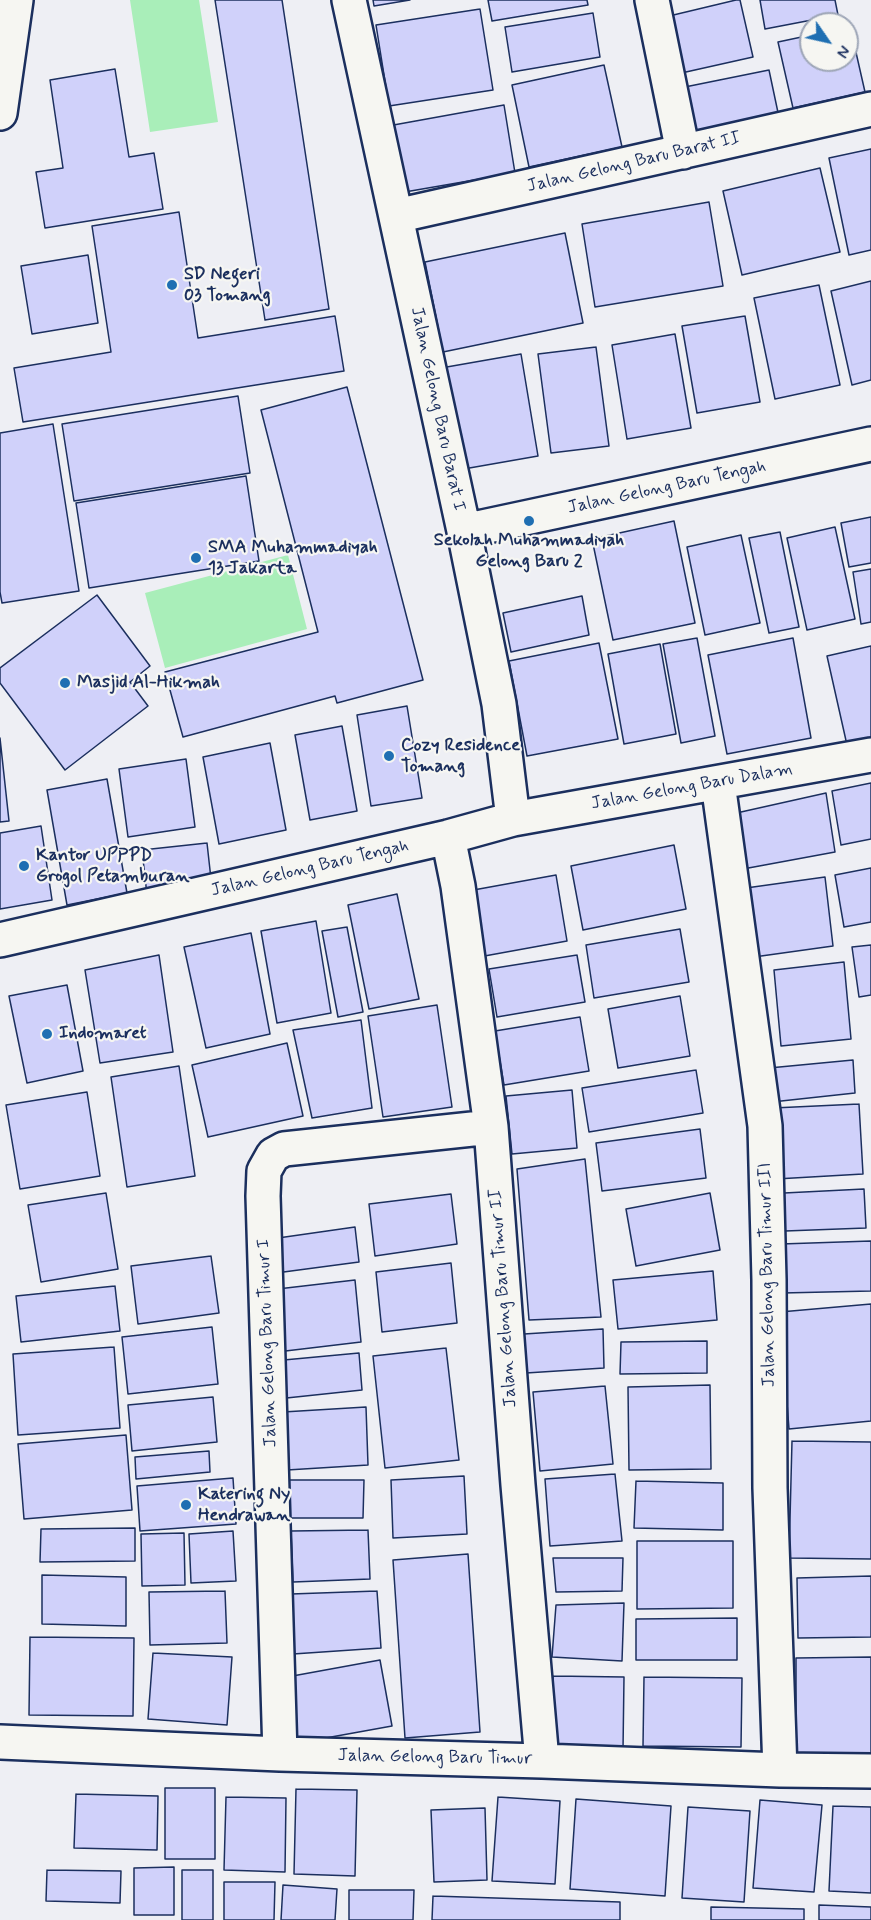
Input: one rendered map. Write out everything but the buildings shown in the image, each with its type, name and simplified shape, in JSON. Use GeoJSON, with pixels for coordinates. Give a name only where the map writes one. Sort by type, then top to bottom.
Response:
{"type":"FeatureCollection","features":[{"type":"Feature","properties":{"kind":"street"},"geometry":{"type":"LineString","coordinates":[[0,113],[16,0]]}},
{"type":"Feature","properties":{"kind":"street","name":"Jalan Gelong Baru Barat I"},"geometry":{"type":"LineString","coordinates":[[350,0],[499,704],[513,819]]}},
{"type":"Feature","properties":{"kind":"street"},"geometry":{"type":"LineString","coordinates":[[652,0],[683,152]]}},
{"type":"Feature","properties":{"kind":"street","name":"Jalan Gelong Baru Barat II"},"geometry":{"type":"LineString","coordinates":[[396,216],[871,108]]}},
{"type":"Feature","properties":{"kind":"street","name":"Jalan Gelong Baru Tengah"},"geometry":{"type":"LineString","coordinates":[[464,531],[871,444]]}},
{"type":"Feature","properties":{"kind":"street","name":"Jalan Gelong Baru Dalam"},"geometry":{"type":"LineString","coordinates":[[513,819],[871,755]]}},
{"type":"Feature","properties":{"kind":"street","name":"Jalan Gelong Baru Timur III"},"geometry":{"type":"LineString","coordinates":[[718,783],[765,1126],[769,1280],[770,1488],[780,1770]]}},
{"type":"Feature","properties":{"kind":"street","name":"Jalan Gelong Baru Tengah"},"geometry":{"type":"LineString","coordinates":[[0,940],[448,837],[513,819]]}},
{"type":"Feature","properties":{"kind":"street","name":"Jalan Gelong Baru Timur II"},"geometry":{"type":"LineString","coordinates":[[448,837],[458,886],[491,1127],[542,1761]]}},
{"type":"Feature","properties":{"kind":"street","name":"Jalan Gelong Baru Timur I"},"geometry":{"type":"LineString","coordinates":[[280,1754],[264,1171],[273,1155],[284,1149],[491,1127]]}},
{"type":"Feature","properties":{"kind":"street","name":"Jalan Gelong Baru Timur"},"geometry":{"type":"LineString","coordinates":[[0,1742],[280,1754],[871,1771]]}},
{"type":"Feature","properties":{"kind":"green space"},"geometry":{"type":"Polygon","coordinates":[[[130,0],[199,0],[218,122],[150,132],[130,0]]]}},
{"type":"Feature","properties":{"kind":"green space"},"geometry":{"type":"Polygon","coordinates":[[[288,555],[307,629],[165,668],[145,593],[288,555]]]}},
{"type":"Feature","properties":{"kind":"place","name":"SD Negeri 03 Tomang"},"geometry":{"type":"Point","coordinates":[172,285]}},
{"type":"Feature","properties":{"kind":"place","name":"Sekolah Muhammadiyah Gelong Baru 2"},"geometry":{"type":"Point","coordinates":[529,521]}},
{"type":"Feature","properties":{"kind":"place","name":"SMA Muhammadiyah 13 Jakarta"},"geometry":{"type":"Point","coordinates":[196,558]}},
{"type":"Feature","properties":{"kind":"place","name":"Masjid Al-Hikmah"},"geometry":{"type":"Point","coordinates":[65,683]}},
{"type":"Feature","properties":{"kind":"place","name":"Cozy Residence Tomang"},"geometry":{"type":"Point","coordinates":[389,756]}},
{"type":"Feature","properties":{"kind":"place","name":"Kantor UPPPD Grogol Petamburan"},"geometry":{"type":"Point","coordinates":[24,866]}},
{"type":"Feature","properties":{"kind":"place","name":"Indomaret"},"geometry":{"type":"Point","coordinates":[47,1034]}},
{"type":"Feature","properties":{"kind":"place","name":"Katering Ny Hendrawan"},"geometry":{"type":"Point","coordinates":[186,1505]}}]}
